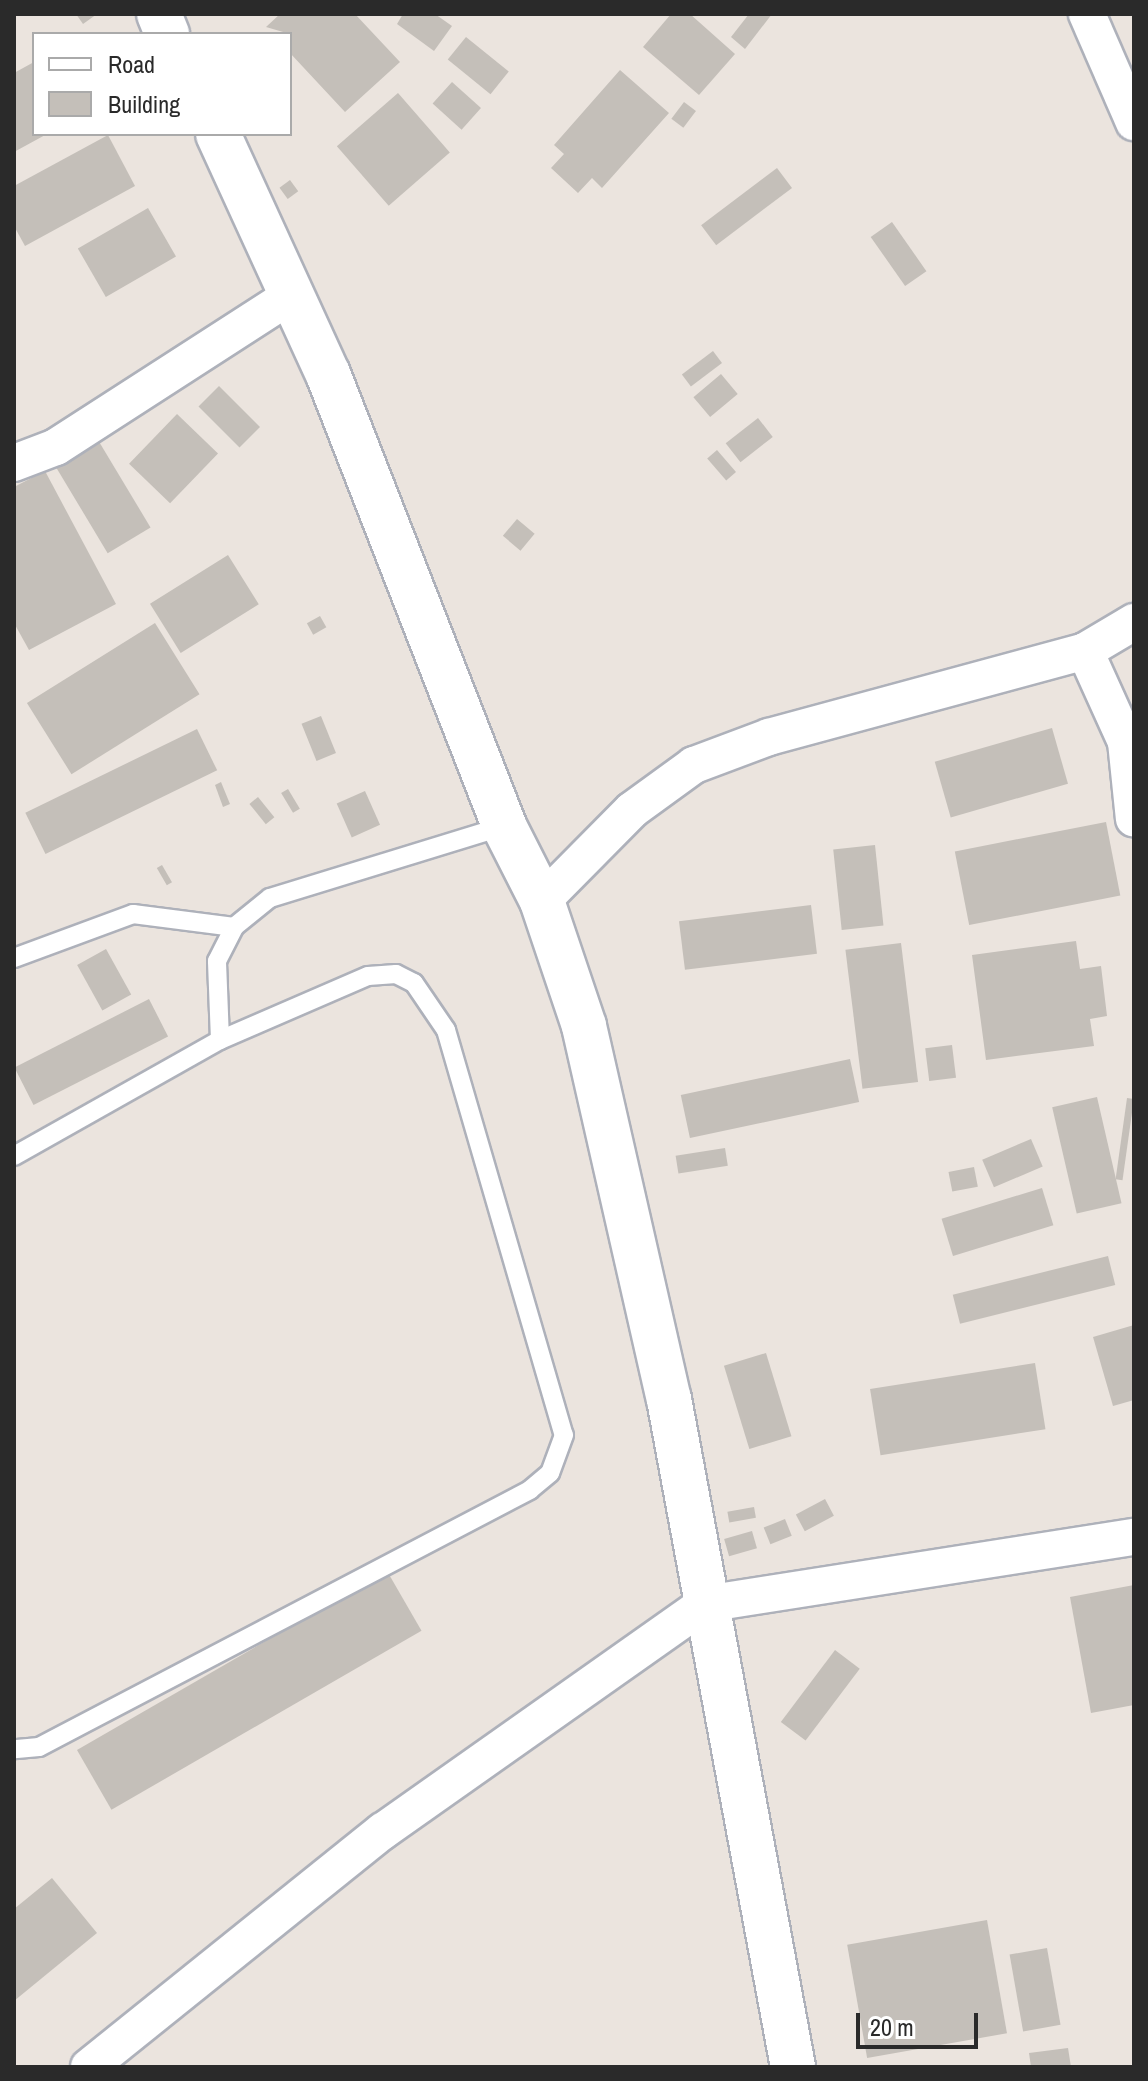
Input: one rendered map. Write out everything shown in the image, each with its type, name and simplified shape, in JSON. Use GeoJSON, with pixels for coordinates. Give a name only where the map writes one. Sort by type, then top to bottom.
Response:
{"type":"FeatureCollection","features":[{"type":"Feature","properties":{"kind":"street"},"geometry":{"type":"LineString","coordinates":[[1087,14],[1134,122]]}},
{"type":"Feature","properties":{"kind":"street"},"geometry":{"type":"LineString","coordinates":[[219,136],[293,294],[504,826],[542,901],[612,1135],[793,2067]]}},
{"type":"Feature","properties":{"kind":"street"},"geometry":{"type":"LineString","coordinates":[[14,463],[56,447],[293,294]]}},
{"type":"Feature","properties":{"kind":"street"},"geometry":{"type":"LineString","coordinates":[[542,901],[632,810],[694,765],[769,737],[1085,651],[1134,622]]}},
{"type":"Feature","properties":{"kind":"street"},"geometry":{"type":"LineString","coordinates":[[1085,651],[1126,742],[1134,819]]}},
{"type":"Feature","properties":{"kind":"street"},"geometry":{"type":"LineString","coordinates":[[89,2067],[383,1831],[705,1604],[1134,1537]]}},
{"type":"Feature","properties":{"kind":"lane"},"geometry":{"type":"LineString","coordinates":[[220,1040],[217,961],[234,927],[270,898],[504,826]]}},
{"type":"Feature","properties":{"kind":"lane"},"geometry":{"type":"LineString","coordinates":[[14,958],[133,914],[234,927]]}},
{"type":"Feature","properties":{"kind":"lane"},"geometry":{"type":"LineString","coordinates":[[14,1156],[220,1040],[368,976],[396,974],[414,983],[446,1030],[564,1435],[550,1473],[530,1490],[39,1747],[14,1749]]}},
{"type":"Feature","properties":{"kind":"building"},"geometry":{"type":"Polygon","coordinates":[[[76,14],[97,14],[83,24],[76,14]]]}},
{"type":"Feature","properties":{"kind":"building"},"geometry":{"type":"Polygon","coordinates":[[[280,14],[355,14],[400,62],[345,112],[292,55],[292,32],[266,27],[280,14]]]}},
{"type":"Feature","properties":{"kind":"building"},"geometry":{"type":"Polygon","coordinates":[[[403,14],[435,14],[452,26],[434,51],[397,24],[403,14]]]}},
{"type":"Feature","properties":{"kind":"building"},"geometry":{"type":"Polygon","coordinates":[[[671,14],[690,14],[735,54],[699,95],[643,47],[671,14]]]}},
{"type":"Feature","properties":{"kind":"building"},"geometry":{"type":"Polygon","coordinates":[[[749,14],[772,14],[745,49],[731,37],[749,14]]]}},
{"type":"Feature","properties":{"kind":"building"},"geometry":{"type":"Polygon","coordinates":[[[466,37],[509,72],[490,94],[448,60],[466,37]]]}},
{"type":"Feature","properties":{"kind":"building"},"geometry":{"type":"Polygon","coordinates":[[[32,63],[32,136],[43,136],[14,152],[14,73],[32,63]]]}},
{"type":"Feature","properties":{"kind":"building"},"geometry":{"type":"Polygon","coordinates":[[[620,70],[669,113],[602,188],[592,178],[578,193],[551,168],[564,154],[554,145],[620,70]]]}},
{"type":"Feature","properties":{"kind":"building"},"geometry":{"type":"Polygon","coordinates":[[[452,82],[481,108],[462,130],[433,104],[452,82]]]}},
{"type":"Feature","properties":{"kind":"building"},"geometry":{"type":"Polygon","coordinates":[[[398,93],[450,153],[389,206],[337,146],[398,93]]]}},
{"type":"Feature","properties":{"kind":"building"},"geometry":{"type":"Polygon","coordinates":[[[684,102],[696,111],[683,128],[671,119],[684,102]]]}},
{"type":"Feature","properties":{"kind":"building"},"geometry":{"type":"Polygon","coordinates":[[[109,136],[135,186],[25,246],[14,226],[14,186],[109,136]]]}},
{"type":"Feature","properties":{"kind":"building"},"geometry":{"type":"Polygon","coordinates":[[[777,168],[792,188],[716,245],[701,225],[777,168]]]}},
{"type":"Feature","properties":{"kind":"building"},"geometry":{"type":"Polygon","coordinates":[[[290,180],[298,191],[288,199],[279,188],[290,180]]]}},
{"type":"Feature","properties":{"kind":"building"},"geometry":{"type":"Polygon","coordinates":[[[148,208],[176,256],[106,297],[78,249],[148,208]]]}},
{"type":"Feature","properties":{"kind":"building"},"geometry":{"type":"Polygon","coordinates":[[[892,222],[926,271],[905,286],[871,237],[892,222]]]}},
{"type":"Feature","properties":{"kind":"building"},"geometry":{"type":"Polygon","coordinates":[[[713,351],[722,363],[691,386],[682,374],[713,351]]]}},
{"type":"Feature","properties":{"kind":"building"},"geometry":{"type":"Polygon","coordinates":[[[721,374],[738,394],[710,417],[693,397],[721,374]]]}},
{"type":"Feature","properties":{"kind":"building"},"geometry":{"type":"Polygon","coordinates":[[[219,386],[260,427],[240,448],[198,407],[219,386]]]}},
{"type":"Feature","properties":{"kind":"building"},"geometry":{"type":"Polygon","coordinates":[[[177,414],[218,454],[170,503],[129,464],[177,414]]]}},
{"type":"Feature","properties":{"kind":"building"},"geometry":{"type":"Polygon","coordinates":[[[758,418],[773,437],[740,462],[726,443],[758,418]]]}},
{"type":"Feature","properties":{"kind":"building"},"geometry":{"type":"Polygon","coordinates":[[[98,440],[151,527],[108,553],[55,466],[98,440]]]}},
{"type":"Feature","properties":{"kind":"building"},"geometry":{"type":"Polygon","coordinates":[[[717,450],[736,472],[726,480],[707,459],[717,450]]]}},
{"type":"Feature","properties":{"kind":"building"},"geometry":{"type":"Polygon","coordinates":[[[45,471],[116,604],[29,650],[14,623],[14,487],[45,471]]]}},
{"type":"Feature","properties":{"kind":"building"},"geometry":{"type":"Polygon","coordinates":[[[517,519],[535,534],[520,551],[503,536],[517,519]]]}},
{"type":"Feature","properties":{"kind":"building"},"geometry":{"type":"Polygon","coordinates":[[[228,555],[259,604],[181,653],[150,604],[228,555]]]}},
{"type":"Feature","properties":{"kind":"building"},"geometry":{"type":"Polygon","coordinates":[[[320,616],[326,627],[313,635],[307,623],[320,616]]]}},
{"type":"Feature","properties":{"kind":"building"},"geometry":{"type":"Polygon","coordinates":[[[155,623],[200,694],[71,774],[27,703],[155,623]]]}},
{"type":"Feature","properties":{"kind":"building"},"geometry":{"type":"Polygon","coordinates":[[[321,716],[336,753],[317,761],[302,724],[321,716]]]}},
{"type":"Feature","properties":{"kind":"building"},"geometry":{"type":"Polygon","coordinates":[[[1052,728],[1068,784],[951,817],[935,762],[1052,728]]]}},
{"type":"Feature","properties":{"kind":"building"},"geometry":{"type":"Polygon","coordinates":[[[197,729],[217,770],[45,854],[25,813],[197,729]]]}},
{"type":"Feature","properties":{"kind":"building"},"geometry":{"type":"Polygon","coordinates":[[[221,782],[230,804],[223,807],[215,785],[221,782]]]}},
{"type":"Feature","properties":{"kind":"building"},"geometry":{"type":"Polygon","coordinates":[[[288,789],[300,809],[293,813],[281,793],[288,789]]]}},
{"type":"Feature","properties":{"kind":"building"},"geometry":{"type":"Polygon","coordinates":[[[365,791],[380,825],[352,837],[337,804],[365,791]]]}},
{"type":"Feature","properties":{"kind":"building"},"geometry":{"type":"Polygon","coordinates":[[[258,797],[274,817],[266,824],[249,804],[258,797]]]}},
{"type":"Feature","properties":{"kind":"building"},"geometry":{"type":"Polygon","coordinates":[[[1106,822],[1120,896],[969,925],[955,851],[1106,822]]]}},
{"type":"Feature","properties":{"kind":"building"},"geometry":{"type":"Polygon","coordinates":[[[875,845],[883,926],[842,930],[833,849],[875,845]]]}},
{"type":"Feature","properties":{"kind":"building"},"geometry":{"type":"Polygon","coordinates":[[[162,865],[172,882],[167,885],[157,868],[162,865]]]}},
{"type":"Feature","properties":{"kind":"building"},"geometry":{"type":"Polygon","coordinates":[[[811,905],[817,954],[685,970],[679,921],[811,905]]]}},
{"type":"Feature","properties":{"kind":"building"},"geometry":{"type":"Polygon","coordinates":[[[1076,941],[1080,969],[1101,966],[1107,1016],[1090,1019],[1094,1046],[986,1060],[972,955],[1076,941]]]}},
{"type":"Feature","properties":{"kind":"building"},"geometry":{"type":"Polygon","coordinates":[[[901,943],[918,1082],[862,1089],[845,950],[901,943]]]}},
{"type":"Feature","properties":{"kind":"building"},"geometry":{"type":"Polygon","coordinates":[[[106,949],[131,994],[102,1010],[77,965],[106,949]]]}},
{"type":"Feature","properties":{"kind":"building"},"geometry":{"type":"Polygon","coordinates":[[[149,999],[168,1036],[34,1105],[14,1068],[149,999]]]}},
{"type":"Feature","properties":{"kind":"building"},"geometry":{"type":"Polygon","coordinates":[[[952,1045],[956,1078],[929,1081],[925,1048],[952,1045]]]}},
{"type":"Feature","properties":{"kind":"building"},"geometry":{"type":"Polygon","coordinates":[[[850,1059],[859,1102],[690,1138],[681,1095],[850,1059]]]}},
{"type":"Feature","properties":{"kind":"building"},"geometry":{"type":"Polygon","coordinates":[[[1097,1097],[1122,1203],[1077,1214],[1052,1107],[1097,1097]]]}},
{"type":"Feature","properties":{"kind":"building"},"geometry":{"type":"Polygon","coordinates":[[[1127,1098],[1134,1099],[1123,1180],[1116,1179],[1127,1098]]]}},
{"type":"Feature","properties":{"kind":"building"},"geometry":{"type":"Polygon","coordinates":[[[1031,1139],[1043,1167],[994,1187],[982,1160],[1031,1139]]]}},
{"type":"Feature","properties":{"kind":"building"},"geometry":{"type":"Polygon","coordinates":[[[725,1148],[728,1166],[678,1174],[676,1156],[725,1148]]]}},
{"type":"Feature","properties":{"kind":"building"},"geometry":{"type":"Polygon","coordinates":[[[974,1167],[978,1187],[952,1192],[948,1172],[974,1167]]]}},
{"type":"Feature","properties":{"kind":"building"},"geometry":{"type":"Polygon","coordinates":[[[1042,1188],[1053,1225],[953,1256],[942,1219],[1042,1188]]]}},
{"type":"Feature","properties":{"kind":"building"},"geometry":{"type":"Polygon","coordinates":[[[1108,1256],[1115,1285],[960,1324],[953,1295],[1108,1256]]]}},
{"type":"Feature","properties":{"kind":"building"},"geometry":{"type":"Polygon","coordinates":[[[1134,1325],[1134,1400],[1113,1406],[1093,1337],[1134,1325]]]}},
{"type":"Feature","properties":{"kind":"building"},"geometry":{"type":"Polygon","coordinates":[[[766,1353],[791,1436],[749,1449],[724,1366],[766,1353]]]}},
{"type":"Feature","properties":{"kind":"building"},"geometry":{"type":"Polygon","coordinates":[[[1035,1363],[1045,1429],[881,1455],[870,1389],[1035,1363]]]}},
{"type":"Feature","properties":{"kind":"building"},"geometry":{"type":"Polygon","coordinates":[[[825,1499],[834,1516],[805,1531],[796,1514],[825,1499]]]}},
{"type":"Feature","properties":{"kind":"building"},"geometry":{"type":"Polygon","coordinates":[[[754,1507],[756,1518],[729,1523],[727,1512],[754,1507]]]}},
{"type":"Feature","properties":{"kind":"building"},"geometry":{"type":"Polygon","coordinates":[[[785,1519],[792,1536],[770,1544],[764,1528],[785,1519]]]}},
{"type":"Feature","properties":{"kind":"building"},"geometry":{"type":"Polygon","coordinates":[[[752,1531],[757,1548],[729,1556],[724,1539],[752,1531]]]}},
{"type":"Feature","properties":{"kind":"building"},"geometry":{"type":"Polygon","coordinates":[[[387,1571],[422,1631],[111,1810],[77,1750],[387,1571]]]}},
{"type":"Feature","properties":{"kind":"building"},"geometry":{"type":"Polygon","coordinates":[[[1134,1585],[1134,1705],[1091,1713],[1070,1597],[1134,1585]]]}},
{"type":"Feature","properties":{"kind":"building"},"geometry":{"type":"Polygon","coordinates":[[[835,1650],[860,1669],[806,1741],[781,1722],[835,1650]]]}},
{"type":"Feature","properties":{"kind":"building"},"geometry":{"type":"Polygon","coordinates":[[[52,1878],[97,1933],[14,2001],[14,1909],[52,1878]]]}},
{"type":"Feature","properties":{"kind":"building"},"geometry":{"type":"Polygon","coordinates":[[[987,1920],[1007,2033],[867,2058],[847,1945],[987,1920]]]}},
{"type":"Feature","properties":{"kind":"building"},"geometry":{"type":"Polygon","coordinates":[[[1047,1948],[1061,2025],[1023,2031],[1010,1955],[1047,1948]]]}},
{"type":"Feature","properties":{"kind":"building"},"geometry":{"type":"Polygon","coordinates":[[[1068,2048],[1071,2067],[1031,2067],[1029,2053],[1068,2048]]]}}]}
